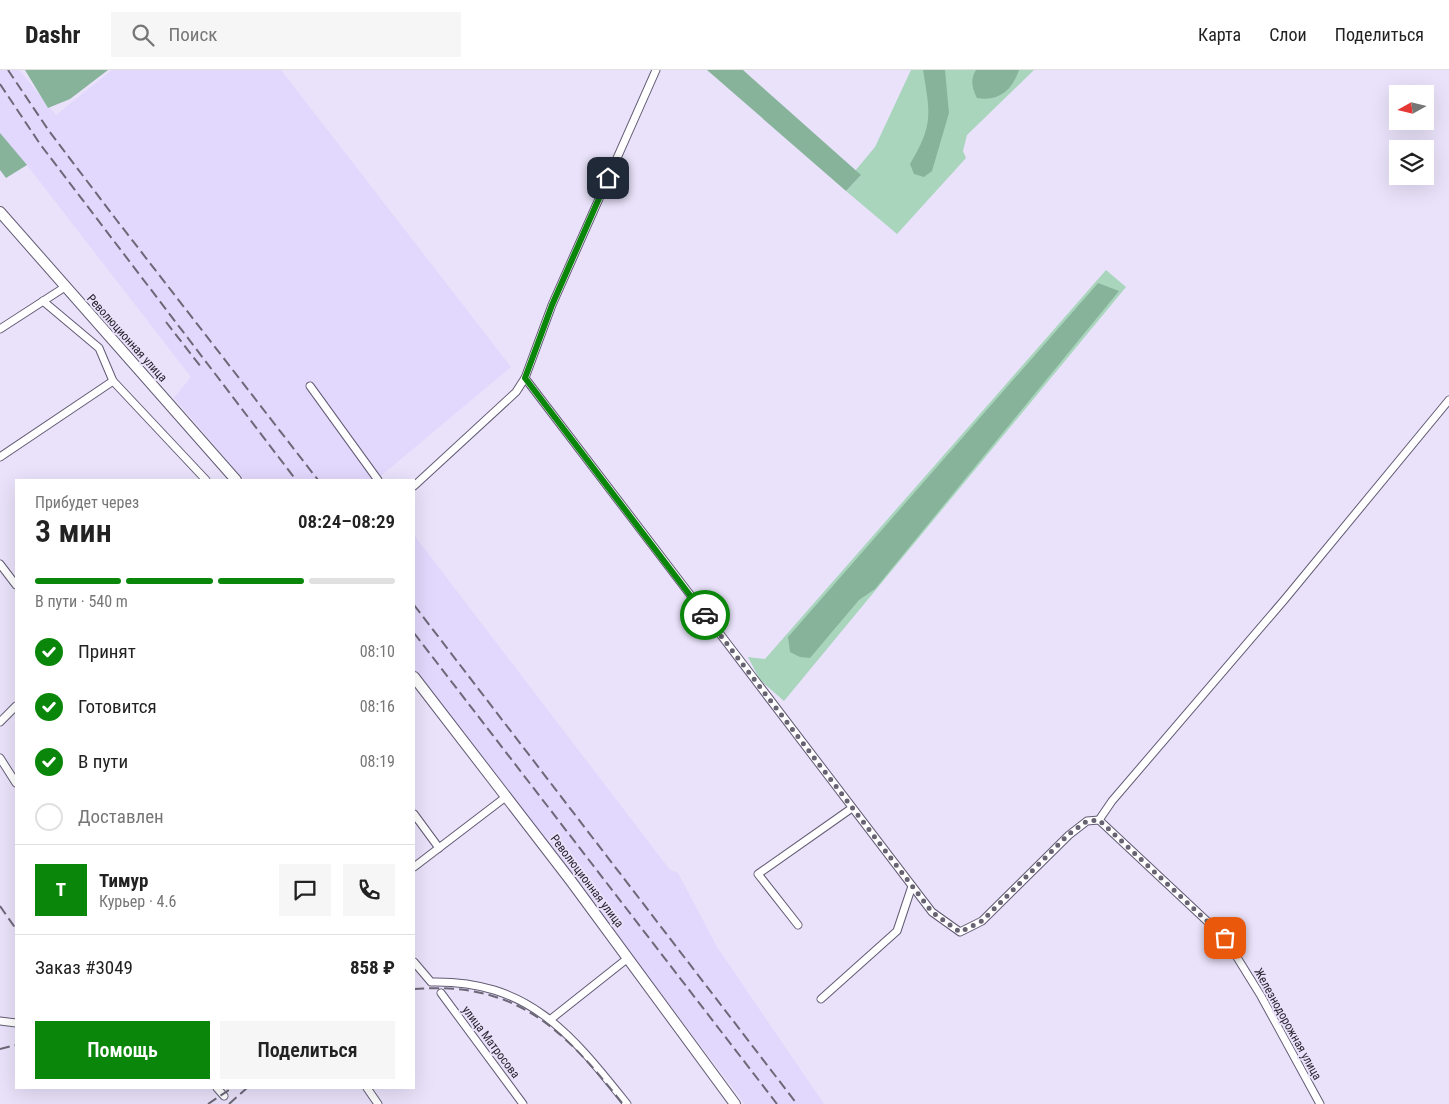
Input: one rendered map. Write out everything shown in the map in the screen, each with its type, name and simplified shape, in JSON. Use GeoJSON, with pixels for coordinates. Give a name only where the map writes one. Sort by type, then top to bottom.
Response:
{"type":"FeatureCollection","features":[{"type":"Feature","properties":{"kind":"main road","name":"Революционная улица"},"geometry":{"type":"LineString","coordinates":[[0,212],[234,479]]}},
{"type":"Feature","properties":{"kind":"main road","name":"Революционная улица"},"geometry":{"type":"LineString","coordinates":[[415,678],[507,796],[735,1104]]}},
{"type":"Feature","properties":{"kind":"street"},"geometry":{"type":"LineString","coordinates":[[415,485],[516,392],[525,378],[552,305],[656,70]]}},
{"type":"Feature","properties":{"kind":"street"},"geometry":{"type":"LineString","coordinates":[[0,329],[65,287]]}},
{"type":"Feature","properties":{"kind":"street"},"geometry":{"type":"LineString","coordinates":[[43,301],[99,348],[113,381],[205,479]]}},
{"type":"Feature","properties":{"kind":"street"},"geometry":{"type":"LineString","coordinates":[[525,378],[932,912],[960,932],[982,921],[1069,834],[1087,821],[1099,820],[1112,801],[1355,516],[1449,400]]}},
{"type":"Feature","properties":{"kind":"street"},"geometry":{"type":"LineString","coordinates":[[0,457],[113,381]]}},
{"type":"Feature","properties":{"kind":"street"},"geometry":{"type":"LineString","coordinates":[[310,386],[377,479]]}},
{"type":"Feature","properties":{"kind":"street"},"geometry":{"type":"LineString","coordinates":[[0,564],[15,584]]}},
{"type":"Feature","properties":{"kind":"street"},"geometry":{"type":"LineString","coordinates":[[0,722],[15,707]]}},
{"type":"Feature","properties":{"kind":"street"},"geometry":{"type":"LineString","coordinates":[[0,758],[15,781]]}},
{"type":"Feature","properties":{"kind":"street"},"geometry":{"type":"LineString","coordinates":[[415,866],[507,796]]}},
{"type":"Feature","properties":{"kind":"street"},"geometry":{"type":"LineString","coordinates":[[798,925],[758,874],[852,808]]}},
{"type":"Feature","properties":{"kind":"street"},"geometry":{"type":"LineString","coordinates":[[415,815],[439,848]]}},
{"type":"Feature","properties":{"kind":"street","name":"Железнодорожная улица"},"geometry":{"type":"LineString","coordinates":[[1099,820],[1225,938],[1261,996],[1320,1104]]}},
{"type":"Feature","properties":{"kind":"street"},"geometry":{"type":"LineString","coordinates":[[821,999],[897,931],[912,886]]}},
{"type":"Feature","properties":{"kind":"street"},"geometry":{"type":"LineString","coordinates":[[551,1019],[628,958]]}},
{"type":"Feature","properties":{"kind":"street"},"geometry":{"type":"LineString","coordinates":[[415,963],[431,982],[454,982],[504,992],[551,1019],[581,1047],[627,1104]]}},
{"type":"Feature","properties":{"kind":"street","name":"улица Матросова"},"geometry":{"type":"LineString","coordinates":[[441,993],[524,1104]]}},
{"type":"Feature","properties":{"kind":"street"},"geometry":{"type":"LineString","coordinates":[[0,1021],[15,1023]]}},
{"type":"Feature","properties":{"kind":"street"},"geometry":{"type":"LineString","coordinates":[[218,1089],[224,1096]]}},
{"type":"Feature","properties":{"kind":"street"},"geometry":{"type":"LineString","coordinates":[[368,1089],[378,1104]]}},
{"type":"Feature","properties":{"kind":"shaded area"},"geometry":{"type":"Polygon","coordinates":[[[0,70],[19,70],[56,115],[112,70],[281,70],[511,367],[377,479],[243,479],[174,398],[191,377],[27,165],[0,137],[0,70]]]}},
{"type":"Feature","properties":{"kind":"shaded area"},"geometry":{"type":"Polygon","coordinates":[[[415,536],[670,870],[678,873],[717,947],[824,1104],[745,1104],[415,670],[415,536]]]}},
{"type":"Feature","properties":{"kind":"green space"},"geometry":{"type":"Polygon","coordinates":[[[25,70],[108,70],[70,99],[48,108],[25,70]]]}},
{"type":"Feature","properties":{"kind":"green space"},"geometry":{"type":"Polygon","coordinates":[[[707,70],[743,70],[861,175],[846,191],[707,70]]]}},
{"type":"Feature","properties":{"kind":"green space"},"geometry":{"type":"Polygon","coordinates":[[[911,70],[1034,70],[967,135],[963,151],[966,158],[897,234],[846,191],[860,176],[855,171],[875,147],[911,70]]]}},
{"type":"Feature","properties":{"kind":"green space"},"geometry":{"type":"Polygon","coordinates":[[[923,70],[945,70],[949,113],[932,171],[924,177],[914,174],[910,164],[927,128],[928,108],[923,70]]]}},
{"type":"Feature","properties":{"kind":"green space"},"geometry":{"type":"Polygon","coordinates":[[[976,70],[1019,70],[1008,89],[998,96],[985,99],[977,98],[974,91],[972,80],[976,70]]]}},
{"type":"Feature","properties":{"kind":"green space"},"geometry":{"type":"Polygon","coordinates":[[[0,133],[27,165],[6,178],[0,170],[0,133]]]}},
{"type":"Feature","properties":{"kind":"green space"},"geometry":{"type":"Polygon","coordinates":[[[1106,270],[1126,287],[784,701],[760,680],[748,657],[765,659],[1106,270]]]}},
{"type":"Feature","properties":{"kind":"green space"},"geometry":{"type":"Polygon","coordinates":[[[1098,283],[1119,291],[875,589],[859,600],[810,658],[800,657],[790,652],[788,637],[1098,283]]]}},
{"type":"Feature","properties":{"kind":"railway"},"geometry":{"type":"LineString","coordinates":[[8,70],[49,131],[317,479]]}},
{"type":"Feature","properties":{"kind":"railway"},"geometry":{"type":"LineString","coordinates":[[0,84],[40,144],[295,479]]}},
{"type":"Feature","properties":{"kind":"railway"},"geometry":{"type":"LineString","coordinates":[[166,322],[201,367]]}},
{"type":"Feature","properties":{"kind":"railway"},"geometry":{"type":"LineString","coordinates":[[415,606],[797,1104]]}},
{"type":"Feature","properties":{"kind":"railway"},"geometry":{"type":"LineString","coordinates":[[415,634],[777,1104]]}},
{"type":"Feature","properties":{"kind":"railway"},"geometry":{"type":"LineString","coordinates":[[0,906],[15,928]]}},
{"type":"Feature","properties":{"kind":"railway"},"geometry":{"type":"LineString","coordinates":[[415,989],[450,989],[482,993],[510,1002],[535,1015],[580,1053],[623,1104]]}},
{"type":"Feature","properties":{"kind":"railway"},"geometry":{"type":"LineString","coordinates":[[0,1049],[15,1045]]}},
{"type":"Feature","properties":{"kind":"railway"},"geometry":{"type":"LineString","coordinates":[[208,1104],[230,1089]]}},
{"type":"Feature","properties":{"kind":"railway"},"geometry":{"type":"LineString","coordinates":[[229,1104],[246,1089]]}},
{"type":"Feature","properties":{"kind":"way so far"},"geometry":{"type":"LineString","coordinates":[[705,615],[932,912],[960,932],[982,921],[1069,834],[1087,821],[1099,820],[1225,938]]}},
{"type":"Feature","properties":{"kind":"route"},"geometry":{"type":"LineString","coordinates":[[608,178],[552,305],[525,378],[705,615]]}}]}
